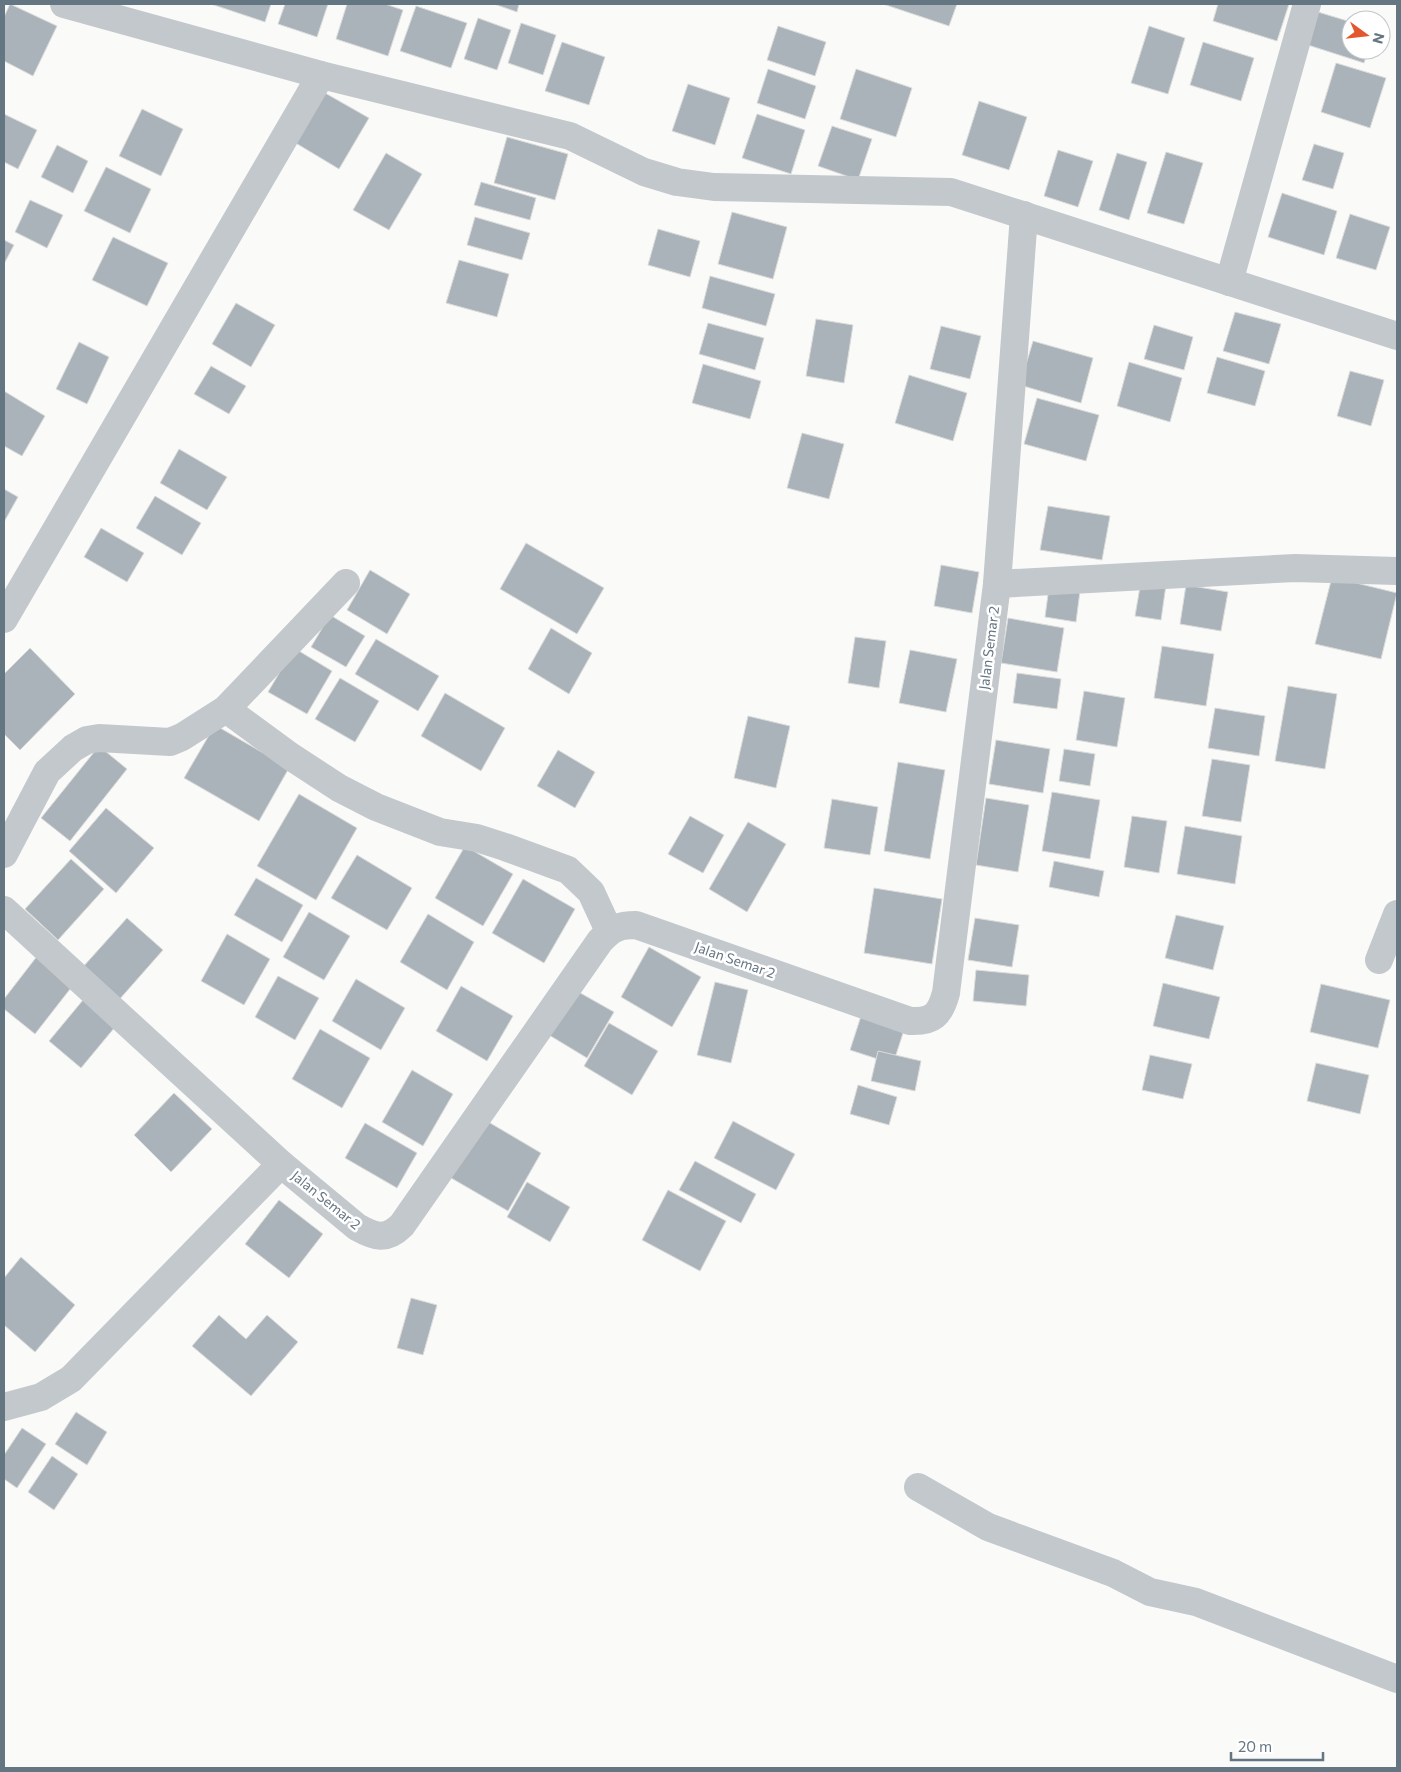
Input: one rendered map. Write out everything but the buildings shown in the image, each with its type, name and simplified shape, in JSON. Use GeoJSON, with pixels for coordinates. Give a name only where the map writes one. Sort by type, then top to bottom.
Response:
{"type":"FeatureCollection","features":[{"type":"Feature","properties":{"kind":"street"},"geometry":{"type":"LineString","coordinates":[[64,4],[321,75],[570,136],[644,172],[677,182],[714,187],[951,192],[1397,336]]}},
{"type":"Feature","properties":{"kind":"street"},"geometry":{"type":"LineString","coordinates":[[1229,282],[1307,4]]}},
{"type":"Feature","properties":{"kind":"street"},"geometry":{"type":"LineString","coordinates":[[4,619],[321,75]]}},
{"type":"Feature","properties":{"kind":"street","name":"Jalan Semar 2"},"geometry":{"type":"LineString","coordinates":[[4,910],[281,1164],[357,1227],[370,1234],[383,1237],[394,1233],[407,1216],[600,940],[609,931],[623,925],[636,926],[910,1021],[922,1022],[933,1017],[942,1007],[946,993],[997,584],[1024,216]]}},
{"type":"Feature","properties":{"kind":"street"},"geometry":{"type":"LineString","coordinates":[[997,584],[1295,568],[1397,571]]}},
{"type":"Feature","properties":{"kind":"street"},"geometry":{"type":"LineString","coordinates":[[4,854],[47,772],[73,748],[87,740],[99,738],[170,742],[182,737],[226,709],[346,583]]}},
{"type":"Feature","properties":{"kind":"street"},"geometry":{"type":"LineString","coordinates":[[226,709],[290,756],[339,788],[376,807],[440,832],[477,838],[568,870],[592,892],[609,931]]}},
{"type":"Feature","properties":{"kind":"street"},"geometry":{"type":"LineString","coordinates":[[1379,960],[1397,914]]}},
{"type":"Feature","properties":{"kind":"street"},"geometry":{"type":"LineString","coordinates":[[5,1404],[41,1397],[71,1379],[281,1164]]}},
{"type":"Feature","properties":{"kind":"street"},"geometry":{"type":"LineString","coordinates":[[918,1487],[988,1527],[1113,1573],[1150,1592],[1196,1602],[1397,1679]]}}]}
